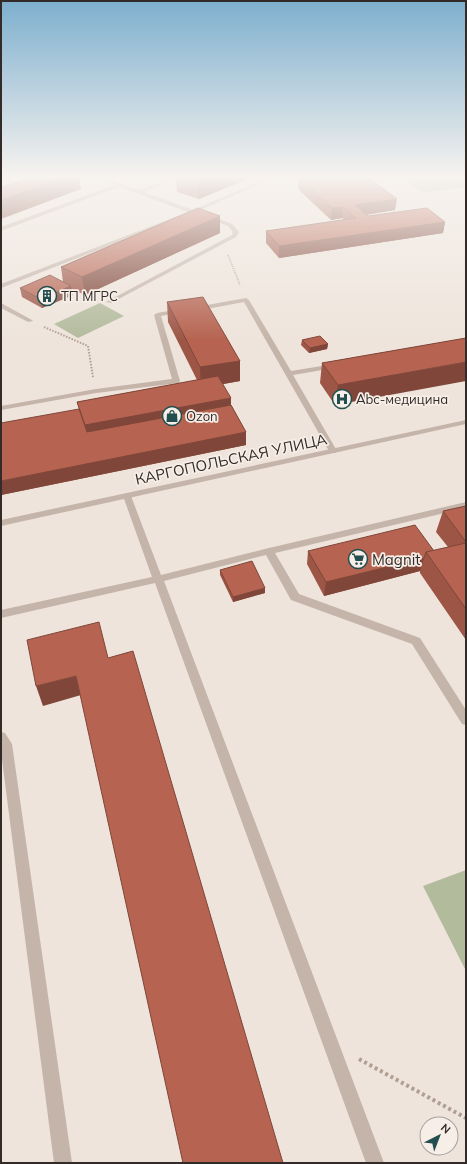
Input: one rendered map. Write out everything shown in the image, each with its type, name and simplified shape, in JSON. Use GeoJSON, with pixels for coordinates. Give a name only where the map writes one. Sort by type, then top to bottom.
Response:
{"type":"FeatureCollection","features":[{"type":"Feature","properties":{"kind":"street"},"geometry":{"type":"LineString","coordinates":[[1,286],[142,231]]}},
{"type":"Feature","properties":{"kind":"street"},"geometry":{"type":"LineString","coordinates":[[109,302],[223,243],[234,236],[235,231]]}},
{"type":"Feature","properties":{"kind":"street"},"geometry":{"type":"LineString","coordinates":[[1,408],[96,391],[176,381],[157,315],[246,300],[333,451]]}},
{"type":"Feature","properties":{"kind":"street"},"geometry":{"type":"LineString","coordinates":[[1,305],[30,321]]}},
{"type":"Feature","properties":{"kind":"street"},"geometry":{"type":"LineString","coordinates":[[288,374],[342,364]]}},
{"type":"Feature","properties":{"kind":"street","name":"КАРГОПОЛЬСКАЯ УЛИЦА"},"geometry":{"type":"LineString","coordinates":[[1,523],[466,422]]}},
{"type":"Feature","properties":{"kind":"street"},"geometry":{"type":"LineString","coordinates":[[127,496],[374,1163]]}},
{"type":"Feature","properties":{"kind":"street"},"geometry":{"type":"LineString","coordinates":[[1,614],[158,579],[269,551],[466,505]]}},
{"type":"Feature","properties":{"kind":"street"},"geometry":{"type":"LineString","coordinates":[[269,551],[295,597],[416,641],[466,720]]}},
{"type":"Feature","properties":{"kind":"street"},"geometry":{"type":"LineString","coordinates":[[1,737],[6,744],[63,1163]]}},
{"type":"Feature","properties":{"kind":"path"},"geometry":{"type":"LineString","coordinates":[[223,243],[246,300]]}},
{"type":"Feature","properties":{"kind":"path"},"geometry":{"type":"LineString","coordinates":[[30,321],[88,346],[96,391]]}},
{"type":"Feature","properties":{"kind":"path"},"geometry":{"type":"LineString","coordinates":[[331,1044],[466,1118]]}},
{"type":"Feature","properties":{"kind":"green space"},"geometry":{"type":"Polygon","coordinates":[[[100,303],[124,316],[78,338],[54,324],[100,303]]]}},
{"type":"Feature","properties":{"kind":"green space"},"geometry":{"type":"Polygon","coordinates":[[[466,870],[466,971],[423,886],[466,870]]]}},
{"type":"Feature","properties":{"kind":"building"},"geometry":{"type":"Polygon","coordinates":[[[144,231],[185,231],[82,277],[61,267],[144,231]]]}},
{"type":"Feature","properties":{"kind":"building"},"geometry":{"type":"Polygon","coordinates":[[[266,231],[381,231],[279,246],[266,231]]]}},
{"type":"Feature","properties":{"kind":"building"},"geometry":{"type":"Polygon","coordinates":[[[50,275],[71,286],[40,299],[20,288],[50,275]]]}},
{"type":"Feature","properties":{"kind":"building"},"geometry":{"type":"Polygon","coordinates":[[[203,297],[240,361],[200,367],[167,302],[203,297]]]}},
{"type":"Feature","properties":{"kind":"building"},"geometry":{"type":"Polygon","coordinates":[[[320,336],[328,344],[310,348],[302,340],[320,336]]]}},
{"type":"Feature","properties":{"kind":"building"},"geometry":{"type":"Polygon","coordinates":[[[466,338],[466,362],[338,385],[322,363],[466,338]]]}},
{"type":"Feature","properties":{"kind":"building"},"geometry":{"type":"Polygon","coordinates":[[[218,376],[231,398],[85,425],[77,402],[218,376]]]}},
{"type":"Feature","properties":{"kind":"building"},"geometry":{"type":"Polygon","coordinates":[[[231,405],[246,432],[1,481],[1,423],[79,409],[87,432],[231,405]]]}},
{"type":"Feature","properties":{"kind":"building"},"geometry":{"type":"Polygon","coordinates":[[[466,506],[466,542],[443,511],[466,506]]]}},
{"type":"Feature","properties":{"kind":"building"},"geometry":{"type":"Polygon","coordinates":[[[415,525],[434,551],[426,552],[424,558],[326,582],[308,551],[415,525]]]}},
{"type":"Feature","properties":{"kind":"building"},"geometry":{"type":"Polygon","coordinates":[[[466,543],[466,609],[426,552],[466,543]]]}},
{"type":"Feature","properties":{"kind":"building"},"geometry":{"type":"Polygon","coordinates":[[[252,561],[265,588],[233,597],[220,570],[252,561]]]}},
{"type":"Feature","properties":{"kind":"building"},"geometry":{"type":"Polygon","coordinates":[[[99,622],[108,658],[133,651],[283,1163],[183,1163],[76,676],[36,686],[27,640],[99,622]]]}},
{"type":"Feature","properties":{"kind":"place","name":"ТП МГРС"},"geometry":{"type":"Point","coordinates":[47,296]}},
{"type":"Feature","properties":{"kind":"place","name":"Abc-медицина"},"geometry":{"type":"Point","coordinates":[342,399]}},
{"type":"Feature","properties":{"kind":"place","name":"Ozon"},"geometry":{"type":"Point","coordinates":[172,416]}},
{"type":"Feature","properties":{"kind":"place","name":"Magnit"},"geometry":{"type":"Point","coordinates":[358,559]}}]}
